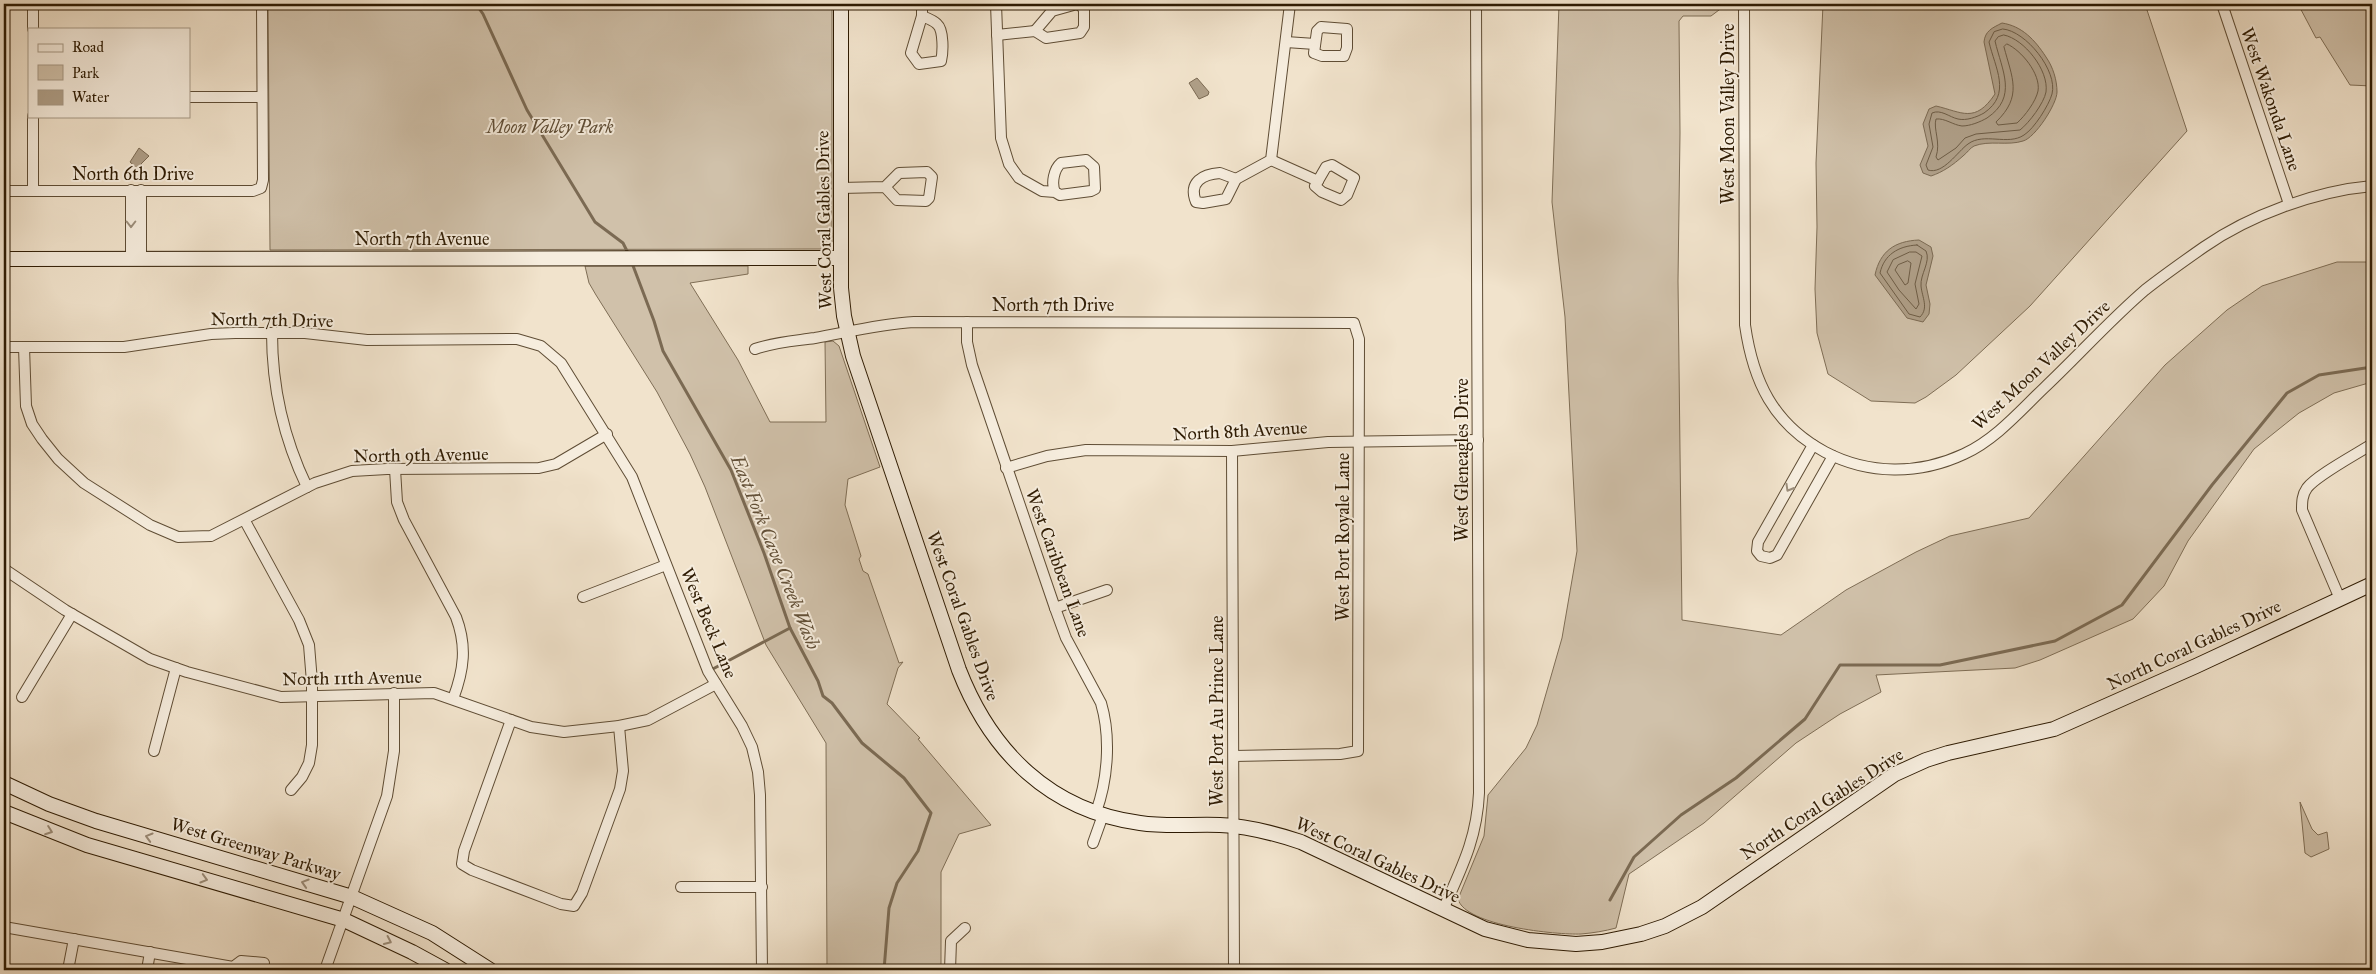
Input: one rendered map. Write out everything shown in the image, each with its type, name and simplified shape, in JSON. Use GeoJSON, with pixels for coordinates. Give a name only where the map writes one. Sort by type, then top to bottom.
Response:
{"type":"FeatureCollection","features":[{"type":"Feature","properties":{"kind":"street"},"geometry":{"type":"LineString","coordinates":[[33,4],[33,28]]}},
{"type":"Feature","properties":{"kind":"street"},"geometry":{"type":"LineString","coordinates":[[81,4],[167,4]]}},
{"type":"Feature","properties":{"kind":"street"},"geometry":{"type":"LineString","coordinates":[[190,97],[262,97],[262,4]]}},
{"type":"Feature","properties":{"kind":"street","name":"West Coral Gables Drive"},"geometry":{"type":"LineString","coordinates":[[841,4],[841,258],[842,301],[847,331],[853,356],[959,670],[973,704],[999,743],[1024,770],[1056,794],[1100,813],[1120,820],[1154,824],[1234,826],[1276,834],[1301,842],[1484,929]]}},
{"type":"Feature","properties":{"kind":"street"},"geometry":{"type":"LineString","coordinates":[[922,4],[922,16],[912,53],[919,64],[937,63],[942,58],[940,28],[936,22],[922,16]]}},
{"type":"Feature","properties":{"kind":"street"},"geometry":{"type":"LineString","coordinates":[[996,4],[1001,138],[1005,156],[1020,178],[1042,191],[1054,192],[1060,195],[1095,189],[1094,167],[1092,162],[1086,160],[1061,163],[1056,170],[1054,192]]}},
{"type":"Feature","properties":{"kind":"street"},"geometry":{"type":"LineString","coordinates":[[998,35],[1035,31],[1046,38],[1080,33],[1084,27],[1084,8],[1077,4],[1052,11],[1035,31]]}},
{"type":"Feature","properties":{"kind":"street"},"geometry":{"type":"LineString","coordinates":[[1271,160],[1290,4]]}},
{"type":"Feature","properties":{"kind":"street","name":"West Gleneagles Drive"},"geometry":{"type":"LineString","coordinates":[[1443,910],[1469,853],[1478,816],[1476,4]]}},
{"type":"Feature","properties":{"kind":"street","name":"West Moon Valley Drive"},"geometry":{"type":"LineString","coordinates":[[1744,4],[1745,325],[1749,351],[1756,376],[1764,393],[1792,428],[1813,445],[1848,463],[1896,470],[1939,464],[1966,454],[2003,427],[2145,290],[2206,246],[2289,204],[2372,186]]}},
{"type":"Feature","properties":{"kind":"street","name":"West Wakonda Lane"},"geometry":{"type":"LineString","coordinates":[[2222,4],[2289,204]]}},
{"type":"Feature","properties":{"kind":"street"},"geometry":{"type":"LineString","coordinates":[[1286,42],[1315,44]]}},
{"type":"Feature","properties":{"kind":"street","name":"North 6th Drive"},"geometry":{"type":"LineString","coordinates":[[4,191],[253,191],[261,188],[263,180],[262,97]]}},
{"type":"Feature","properties":{"kind":"street"},"geometry":{"type":"LineString","coordinates":[[33,118],[33,191]]}},
{"type":"Feature","properties":{"kind":"street"},"geometry":{"type":"LineString","coordinates":[[1236,179],[1271,160]]}},
{"type":"Feature","properties":{"kind":"street"},"geometry":{"type":"LineString","coordinates":[[1271,160],[1318,181]]}},
{"type":"Feature","properties":{"kind":"street"},"geometry":{"type":"LineString","coordinates":[[841,188],[885,186],[899,173],[927,172],[932,177],[929,198],[926,201],[897,200],[885,186]]}},
{"type":"Feature","properties":{"kind":"street"},"geometry":{"type":"LineString","coordinates":[[136,190],[136,257]]}},
{"type":"Feature","properties":{"kind":"street","name":"North 7th Avenue"},"geometry":{"type":"LineString","coordinates":[[4,259],[136,257],[841,258]]}},
{"type":"Feature","properties":{"kind":"street","name":"West Caribbean Lane"},"geometry":{"type":"LineString","coordinates":[[967,322],[969,354],[1006,468],[1055,608],[1066,638],[1101,703],[1104,713],[1105,776],[1100,813]]}},
{"type":"Feature","properties":{"kind":"street","name":"North 7th Drive"},"geometry":{"type":"LineString","coordinates":[[755,349],[771,343],[898,323],[1354,323]]}},
{"type":"Feature","properties":{"kind":"street","name":"West Port Royale Lane"},"geometry":{"type":"LineString","coordinates":[[1234,756],[1340,754],[1358,751],[1359,339],[1354,323]]}},
{"type":"Feature","properties":{"kind":"street"},"geometry":{"type":"LineString","coordinates":[[272,333],[274,385],[277,403],[292,452],[307,487]]}},
{"type":"Feature","properties":{"kind":"street","name":"North 7th Drive"},"geometry":{"type":"LineString","coordinates":[[4,347],[124,347],[211,334],[272,333],[312,334],[367,340],[516,339],[541,346]]}},
{"type":"Feature","properties":{"kind":"street","name":"West Beck Lane"},"geometry":{"type":"LineString","coordinates":[[541,346],[561,363],[607,434],[639,493],[700,652],[716,684],[742,726],[752,748],[758,772],[762,887],[762,970]]}},
{"type":"Feature","properties":{"kind":"street","name":"North 9th Avenue"},"geometry":{"type":"LineString","coordinates":[[24,347],[26,406],[32,424],[58,459],[84,483],[150,525],[178,536],[211,536],[245,521],[307,487],[352,471],[549,467],[607,434]]}},
{"type":"Feature","properties":{"kind":"street","name":"North 8th Avenue"},"geometry":{"type":"LineString","coordinates":[[1006,468],[1047,456],[1086,450],[1232,451],[1328,442],[1478,440]]}},
{"type":"Feature","properties":{"kind":"street"},"geometry":{"type":"LineString","coordinates":[[2340,599],[2302,510],[2302,496],[2318,478],[2372,444]]}},
{"type":"Feature","properties":{"kind":"street"},"geometry":{"type":"LineString","coordinates":[[1813,445],[1758,542],[1757,551],[1761,556],[1770,558],[1776,555],[1833,456]]}},
{"type":"Feature","properties":{"kind":"street","name":"West Port Au Prince Lane"},"geometry":{"type":"LineString","coordinates":[[1232,451],[1234,970]]}},
{"type":"Feature","properties":{"kind":"street"},"geometry":{"type":"LineString","coordinates":[[395,469],[397,502],[404,520],[456,617],[462,633],[464,663],[453,699]]}},
{"type":"Feature","properties":{"kind":"street"},"geometry":{"type":"LineString","coordinates":[[245,521],[305,634],[310,658],[312,736],[308,763],[302,777],[291,790]]}},
{"type":"Feature","properties":{"kind":"street"},"geometry":{"type":"LineString","coordinates":[[583,596],[666,565]]}},
{"type":"Feature","properties":{"kind":"street","name":"North 11th Avenue"},"geometry":{"type":"LineString","coordinates":[[4,570],[134,652],[176,668],[272,695],[312,697],[434,693],[511,720],[554,732],[633,724],[662,714],[716,684]]}},
{"type":"Feature","properties":{"kind":"street","name":"North Coral Gables Drive"},"geometry":{"type":"LineString","coordinates":[[1484,929],[1528,940],[1576,944],[1613,941],[1665,926],[1712,900],[1895,774],[1926,760],[1948,753],[2054,730],[2372,584]]}},
{"type":"Feature","properties":{"kind":"street"},"geometry":{"type":"LineString","coordinates":[[1055,608],[1107,590]]}},
{"type":"Feature","properties":{"kind":"street"},"geometry":{"type":"LineString","coordinates":[[22,697],[72,614]]}},
{"type":"Feature","properties":{"kind":"street"},"geometry":{"type":"LineString","coordinates":[[154,751],[176,668]]}},
{"type":"Feature","properties":{"kind":"street"},"geometry":{"type":"LineString","coordinates":[[325,970],[382,813],[391,778],[395,724],[394,693]]}},
{"type":"Feature","properties":{"kind":"street"},"geometry":{"type":"LineString","coordinates":[[511,720],[464,851],[462,864],[472,870],[561,904],[574,906],[582,893],[620,789],[623,771],[619,726]]}},
{"type":"Feature","properties":{"kind":"street","name":"West Greenway Parkway"},"geometry":{"type":"LineString","coordinates":[[4,783],[49,804],[96,821],[352,897],[432,933],[490,970]]}},
{"type":"Feature","properties":{"kind":"street"},"geometry":{"type":"LineString","coordinates":[[4,812],[87,845],[344,920],[445,970]]}},
{"type":"Feature","properties":{"kind":"street"},"geometry":{"type":"LineString","coordinates":[[1093,843],[1100,813]]}},
{"type":"Feature","properties":{"kind":"street"},"geometry":{"type":"LineString","coordinates":[[682,887],[762,887]]}},
{"type":"Feature","properties":{"kind":"street"},"geometry":{"type":"LineString","coordinates":[[4,927],[232,968],[241,961],[264,963]]}},
{"type":"Feature","properties":{"kind":"street"},"geometry":{"type":"LineString","coordinates":[[950,970],[951,941],[965,928]]}},
{"type":"Feature","properties":{"kind":"street"},"geometry":{"type":"LineString","coordinates":[[68,970],[74,939]]}},
{"type":"Feature","properties":{"kind":"street"},"geometry":{"type":"LineString","coordinates":[[147,970],[150,952]]}},
{"type":"Feature","properties":{"kind":"green space","name":"Moon Valley Park"},"geometry":{"type":"Polygon","coordinates":[[[268,4],[832,4],[832,242],[828,247],[822,249],[270,250],[268,4]]]}},
{"type":"Feature","properties":{"kind":"green space"},"geometry":{"type":"Polygon","coordinates":[[[1559,4],[1727,4],[1711,16],[1683,16],[1679,21],[1678,281],[1682,620],[1781,635],[1846,590],[1916,552],[1950,536],[2029,518],[2165,365],[2227,310],[2262,286],[2337,262],[2372,262],[2372,382],[2334,393],[2299,413],[2254,449],[2188,541],[2164,586],[2133,619],[2040,660],[2015,668],[1876,675],[1881,692],[1840,714],[1796,743],[1704,823],[1629,874],[1616,928],[1581,934],[1553,933],[1494,922],[1477,916],[1464,908],[1458,899],[1484,836],[1488,795],[1526,748],[1537,725],[1562,638],[1577,551],[1565,317],[1552,202],[1559,4]]]}},
{"type":"Feature","properties":{"kind":"green space"},"geometry":{"type":"Polygon","coordinates":[[[1823,4],[2145,4],[2187,131],[2030,306],[1956,375],[1915,403],[1871,401],[1828,374],[1817,333],[1815,289],[1817,227],[1816,163],[1823,4]]]}},
{"type":"Feature","properties":{"kind":"green space"},"geometry":{"type":"Polygon","coordinates":[[[2298,4],[2372,4],[2372,86],[2350,85],[2320,37],[2316,38],[2298,4]]]}},
{"type":"Feature","properties":{"kind":"green space"},"geometry":{"type":"Polygon","coordinates":[[[585,266],[748,266],[748,274],[690,283],[738,360],[770,422],[826,422],[825,342],[833,341],[839,346],[880,467],[848,479],[845,505],[861,556],[859,559],[863,571],[868,574],[899,663],[903,662],[898,668],[887,704],[920,738],[918,739],[991,825],[959,834],[941,872],[941,970],[827,970],[826,743],[766,645],[705,487],[690,454],[657,392],[589,283],[585,266]]]}},
{"type":"Feature","properties":{"kind":"green space"},"geometry":{"type":"Polygon","coordinates":[[[2300,802],[2312,829],[2318,835],[2327,832],[2329,849],[2311,857],[2305,853],[2300,802]]]}},
{"type":"Feature","properties":{"kind":"water"},"geometry":{"type":"Polygon","coordinates":[[[2002,23],[2016,27],[2027,35],[2048,61],[2054,74],[2057,92],[2049,112],[2028,139],[2011,143],[1980,144],[1971,148],[1944,170],[1931,176],[1923,173],[1920,165],[1928,146],[1923,124],[1929,109],[1936,106],[1961,113],[1974,113],[1988,103],[1995,94],[1984,42],[1987,32],[2002,23]]]}},
{"type":"Feature","properties":{"kind":"water"},"geometry":{"type":"Polygon","coordinates":[[[1197,78],[1209,92],[1208,95],[1199,99],[1189,83],[1197,78]]]}},
{"type":"Feature","properties":{"kind":"water"},"geometry":{"type":"Polygon","coordinates":[[[139,148],[149,156],[141,164],[142,167],[139,170],[130,162],[139,148]]]}},
{"type":"Feature","properties":{"kind":"water"},"geometry":{"type":"Polygon","coordinates":[[[1919,240],[1931,247],[1933,256],[1926,285],[1930,304],[1929,314],[1923,322],[1907,318],[1875,275],[1881,260],[1890,249],[1896,245],[1919,240]]]}},
{"type":"Feature","properties":{"kind":"waterway","name":"East Fork Cave Creek Wash"},"geometry":{"type":"LineString","coordinates":[[476,4],[483,14],[527,110],[595,222],[623,243],[629,255]]}},
{"type":"Feature","properties":{"kind":"waterway","name":"East Fork Cave Creek Wash"},"geometry":{"type":"LineString","coordinates":[[632,263],[663,351],[731,470],[764,553],[790,628],[818,681],[823,696],[832,703],[862,743],[904,778],[931,813],[918,851],[897,883],[889,908],[884,970]]}},
{"type":"Feature","properties":{"kind":"waterway"},"geometry":{"type":"LineString","coordinates":[[1610,900],[1634,857],[1681,815],[1736,778],[1805,719],[1840,665],[1940,665],[2055,641],[2122,605],[2212,485],[2287,393],[2319,375],[2372,367]]}},
{"type":"Feature","properties":{"kind":"waterway"},"geometry":{"type":"LineString","coordinates":[[709,671],[790,628]]}}]}
